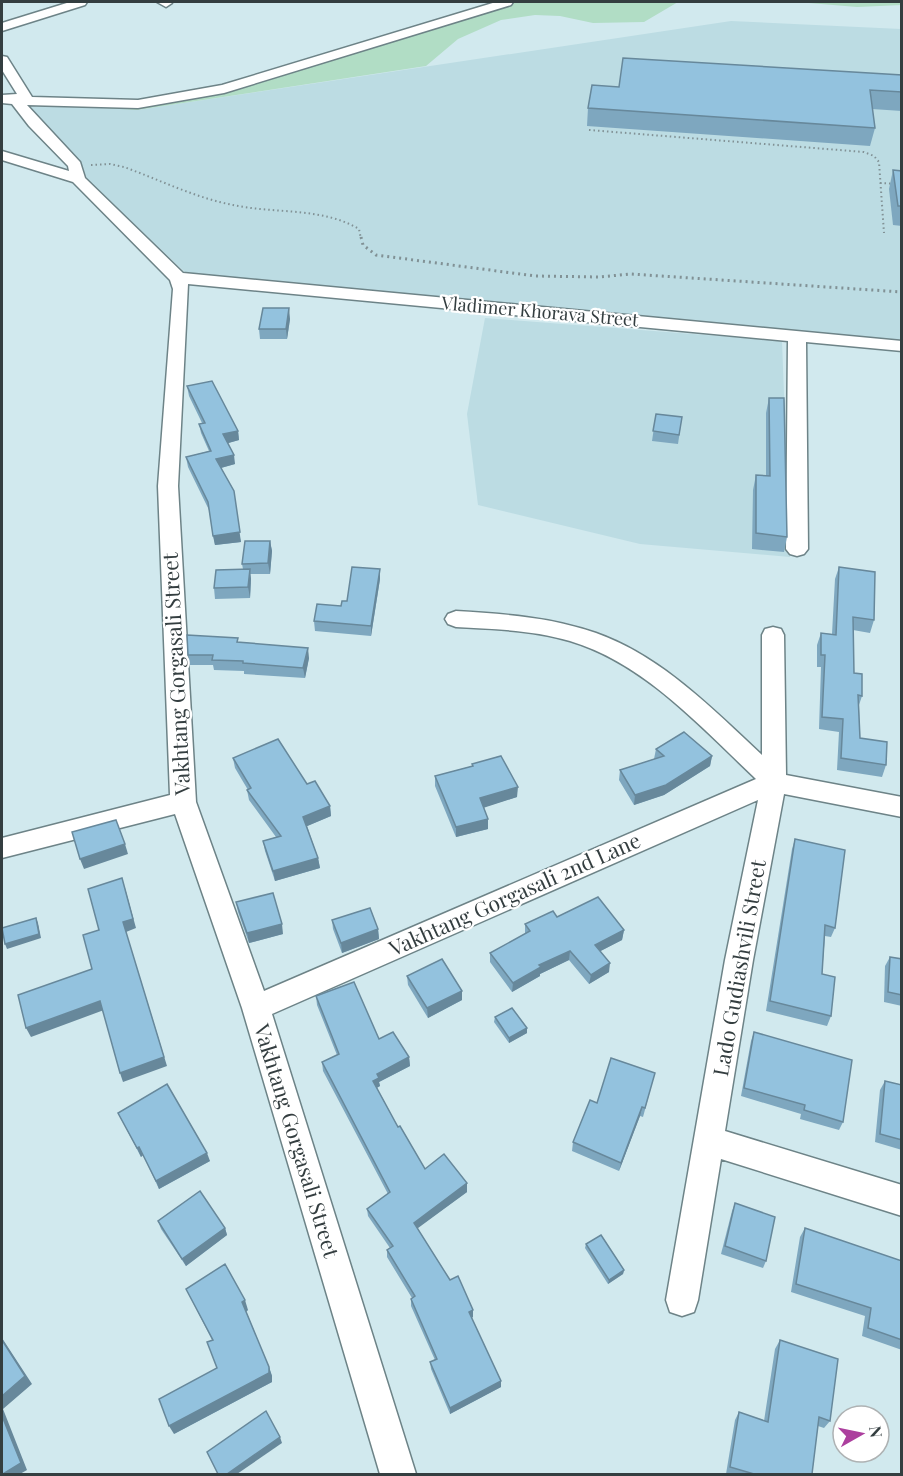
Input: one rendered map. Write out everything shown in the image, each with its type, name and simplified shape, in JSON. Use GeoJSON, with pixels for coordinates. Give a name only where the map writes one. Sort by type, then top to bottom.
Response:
{"type":"FeatureCollection","features":[{"type":"Feature","properties":{"kind":"street"},"geometry":{"type":"LineString","coordinates":[[2,27],[81,2]]}},
{"type":"Feature","properties":{"kind":"street"},"geometry":{"type":"LineString","coordinates":[[14,99],[138,104],[224,89],[507,2]]}},
{"type":"Feature","properties":{"kind":"street"},"geometry":{"type":"LineString","coordinates":[[2,60],[14,99],[78,174],[178,278]]}},
{"type":"Feature","properties":{"kind":"street"},"geometry":{"type":"LineString","coordinates":[[2,155],[78,174]]}},
{"type":"Feature","properties":{"kind":"street","name":"Vladimer Khorava Street"},"geometry":{"type":"LineString","coordinates":[[178,278],[902,346]]}},
{"type":"Feature","properties":{"kind":"street","name":"Vakhtang Gorgasali Street"},"geometry":{"type":"LineString","coordinates":[[178,278],[181,289],[168,486],[183,802],[256,1008],[398,1474]]}},
{"type":"Feature","properties":{"kind":"street"},"geometry":{"type":"LineString","coordinates":[[797,336],[797,549]]}},
{"type":"Feature","properties":{"kind":"street"},"geometry":{"type":"LineString","coordinates":[[456,619],[512,622],[561,631],[608,647],[671,685],[774,782],[902,807]]}},
{"type":"Feature","properties":{"kind":"street","name":"Lado Gudiashvili Street"},"geometry":{"type":"LineString","coordinates":[[682,1300],[739,960],[774,782],[773,635]]}},
{"type":"Feature","properties":{"kind":"street","name":"Vakhtang Gorgasali 2nd Lane"},"geometry":{"type":"LineString","coordinates":[[256,1008],[774,782]]}},
{"type":"Feature","properties":{"kind":"street"},"geometry":{"type":"LineString","coordinates":[[2,848],[183,802]]}},
{"type":"Feature","properties":{"kind":"street"},"geometry":{"type":"LineString","coordinates":[[710,1142],[902,1201]]}},
{"type":"Feature","properties":{"kind":"path"},"geometry":{"type":"LineString","coordinates":[[590,130],[854,149],[874,156],[879,162],[884,233]]}},
{"type":"Feature","properties":{"kind":"path"},"geometry":{"type":"LineString","coordinates":[[78,174],[110,164],[215,201],[344,220],[360,230],[363,245],[376,255],[525,276],[563,279],[604,278],[632,274],[902,292]]}},
{"type":"Feature","properties":{"kind":"path"},"geometry":{"type":"LineString","coordinates":[[880,183],[902,184]]}},
{"type":"Feature","properties":{"kind":"shaded area"},"geometry":{"type":"Polygon","coordinates":[[[731,21],[901,29],[901,345],[188,275],[87,179],[83,167],[22,101],[137,110],[731,21]]]}},
{"type":"Feature","properties":{"kind":"shaded area"},"geometry":{"type":"Polygon","coordinates":[[[485,318],[782,341],[790,557],[640,544],[478,505],[467,414],[485,318]]]}},
{"type":"Feature","properties":{"kind":"green space"},"geometry":{"type":"Polygon","coordinates":[[[507,2],[678,2],[644,22],[593,23],[560,16],[535,15],[501,20],[458,39],[426,66],[137,110],[70,106],[70,103],[138,104],[223,89],[507,2]]]}},
{"type":"Feature","properties":{"kind":"green space"},"geometry":{"type":"Polygon","coordinates":[[[797,2],[901,2],[902,5],[857,7],[797,2]]]}},
{"type":"Feature","properties":{"kind":"building"},"geometry":{"type":"Polygon","coordinates":[[[623,58],[902,75],[902,92],[870,90],[875,128],[588,108],[592,85],[619,87],[623,58]]]}},
{"type":"Feature","properties":{"kind":"building"},"geometry":{"type":"Polygon","coordinates":[[[893,170],[902,171],[902,206],[898,206],[893,170]]]}},
{"type":"Feature","properties":{"kind":"building"},"geometry":{"type":"Polygon","coordinates":[[[263,308],[289,308],[286,329],[259,329],[263,308]]]}},
{"type":"Feature","properties":{"kind":"building"},"geometry":{"type":"Polygon","coordinates":[[[212,381],[238,431],[223,434],[234,455],[216,459],[234,491],[240,532],[213,536],[208,502],[186,457],[211,451],[199,424],[205,423],[187,386],[212,381]]]}},
{"type":"Feature","properties":{"kind":"building"},"geometry":{"type":"Polygon","coordinates":[[[769,398],[784,398],[787,537],[756,533],[756,475],[770,476],[769,398]]]}},
{"type":"Feature","properties":{"kind":"building"},"geometry":{"type":"Polygon","coordinates":[[[656,414],[682,417],[679,435],[653,431],[656,414]]]}},
{"type":"Feature","properties":{"kind":"building"},"geometry":{"type":"Polygon","coordinates":[[[245,541],[270,541],[268,563],[242,564],[245,541]]]}},
{"type":"Feature","properties":{"kind":"building"},"geometry":{"type":"Polygon","coordinates":[[[352,567],[380,569],[371,626],[314,621],[317,604],[341,606],[342,601],[347,601],[352,567]]]}},
{"type":"Feature","properties":{"kind":"building"},"geometry":{"type":"Polygon","coordinates":[[[839,567],[875,572],[874,620],[853,617],[854,673],[862,674],[862,696],[858,695],[860,738],[887,742],[886,765],[841,758],[843,719],[822,717],[825,655],[821,655],[821,633],[836,635],[839,567]]]}},
{"type":"Feature","properties":{"kind":"building"},"geometry":{"type":"Polygon","coordinates":[[[250,569],[248,587],[214,588],[216,570],[250,569]]]}},
{"type":"Feature","properties":{"kind":"building"},"geometry":{"type":"Polygon","coordinates":[[[187,635],[238,638],[237,642],[308,648],[303,668],[212,660],[213,655],[188,655],[187,635]]]}},
{"type":"Feature","properties":{"kind":"building"},"geometry":{"type":"Polygon","coordinates":[[[684,732],[712,756],[666,785],[635,795],[620,770],[664,756],[656,749],[684,732]]]}},
{"type":"Feature","properties":{"kind":"building"},"geometry":{"type":"Polygon","coordinates":[[[278,739],[307,784],[315,781],[330,806],[303,817],[318,858],[273,871],[263,841],[281,836],[247,790],[251,788],[233,758],[278,739]]]}},
{"type":"Feature","properties":{"kind":"building"},"geometry":{"type":"Polygon","coordinates":[[[501,756],[518,787],[480,798],[488,819],[456,827],[435,776],[501,756]]]}},
{"type":"Feature","properties":{"kind":"building"},"geometry":{"type":"Polygon","coordinates":[[[116,820],[125,844],[80,859],[72,832],[116,820]]]}},
{"type":"Feature","properties":{"kind":"building"},"geometry":{"type":"Polygon","coordinates":[[[795,839],[845,850],[835,928],[825,925],[822,974],[835,977],[831,1016],[770,1001],[795,839]]]}},
{"type":"Feature","properties":{"kind":"building"},"geometry":{"type":"Polygon","coordinates":[[[122,878],[133,919],[123,922],[164,1057],[120,1073],[100,1001],[26,1028],[18,995],[92,969],[83,935],[99,930],[88,889],[122,878]]]}},
{"type":"Feature","properties":{"kind":"building"},"geometry":{"type":"Polygon","coordinates":[[[273,893],[282,924],[247,933],[236,902],[273,893]]]}},
{"type":"Feature","properties":{"kind":"building"},"geometry":{"type":"Polygon","coordinates":[[[598,897],[624,930],[595,945],[610,963],[591,975],[570,951],[539,965],[541,967],[513,983],[490,953],[530,931],[525,924],[553,911],[557,917],[598,897]]]}},
{"type":"Feature","properties":{"kind":"building"},"geometry":{"type":"Polygon","coordinates":[[[370,908],[378,929],[341,943],[332,920],[370,908]]]}},
{"type":"Feature","properties":{"kind":"building"},"geometry":{"type":"Polygon","coordinates":[[[36,918],[39,934],[5,944],[2,928],[36,918]]]}},
{"type":"Feature","properties":{"kind":"building"},"geometry":{"type":"Polygon","coordinates":[[[890,957],[902,959],[902,995],[888,992],[890,957]]]}},
{"type":"Feature","properties":{"kind":"building"},"geometry":{"type":"Polygon","coordinates":[[[442,959],[462,991],[427,1008],[407,976],[442,959]]]}},
{"type":"Feature","properties":{"kind":"building"},"geometry":{"type":"Polygon","coordinates":[[[354,982],[379,1039],[393,1032],[409,1057],[377,1074],[379,1078],[373,1081],[398,1127],[400,1126],[425,1169],[444,1154],[467,1183],[414,1223],[450,1280],[458,1276],[473,1310],[469,1312],[501,1381],[450,1408],[430,1362],[437,1359],[411,1299],[415,1296],[387,1250],[393,1246],[367,1209],[390,1192],[322,1062],[339,1054],[316,996],[354,982]]]}},
{"type":"Feature","properties":{"kind":"building"},"geometry":{"type":"Polygon","coordinates":[[[512,1008],[527,1028],[509,1038],[495,1017],[512,1008]]]}},
{"type":"Feature","properties":{"kind":"building"},"geometry":{"type":"Polygon","coordinates":[[[754,1032],[852,1060],[843,1122],[804,1110],[805,1105],[744,1088],[754,1032]]]}},
{"type":"Feature","properties":{"kind":"building"},"geometry":{"type":"Polygon","coordinates":[[[611,1058],[655,1073],[645,1108],[642,1107],[621,1163],[573,1142],[590,1100],[597,1103],[611,1058]]]}},
{"type":"Feature","properties":{"kind":"building"},"geometry":{"type":"Polygon","coordinates":[[[885,1081],[902,1085],[902,1140],[880,1134],[885,1081]]]}},
{"type":"Feature","properties":{"kind":"building"},"geometry":{"type":"Polygon","coordinates":[[[167,1084],[207,1153],[156,1181],[118,1113],[167,1084]]]}},
{"type":"Feature","properties":{"kind":"building"},"geometry":{"type":"Polygon","coordinates":[[[200,1191],[225,1228],[182,1259],[158,1221],[200,1191]]]}},
{"type":"Feature","properties":{"kind":"building"},"geometry":{"type":"Polygon","coordinates":[[[735,1203],[775,1217],[766,1261],[725,1246],[735,1203]]]}},
{"type":"Feature","properties":{"kind":"building"},"geometry":{"type":"Polygon","coordinates":[[[805,1228],[902,1261],[902,1340],[868,1328],[871,1308],[796,1284],[805,1228]]]}},
{"type":"Feature","properties":{"kind":"building"},"geometry":{"type":"Polygon","coordinates":[[[601,1235],[624,1270],[609,1280],[586,1244],[601,1235]]]}},
{"type":"Feature","properties":{"kind":"building"},"geometry":{"type":"Polygon","coordinates":[[[225,1264],[245,1300],[242,1302],[269,1367],[269,1373],[169,1426],[159,1399],[217,1368],[207,1342],[213,1340],[186,1289],[225,1264]]]}},
{"type":"Feature","properties":{"kind":"building"},"geometry":{"type":"Polygon","coordinates":[[[2,1340],[25,1376],[2,1396],[2,1340]]]}},
{"type":"Feature","properties":{"kind":"building"},"geometry":{"type":"Polygon","coordinates":[[[780,1340],[838,1359],[830,1421],[819,1417],[812,1474],[754,1474],[730,1467],[739,1412],[768,1422],[780,1340]]]}},
{"type":"Feature","properties":{"kind":"building"},"geometry":{"type":"Polygon","coordinates":[[[266,1411],[280,1437],[227,1474],[218,1474],[207,1452],[266,1411]]]}},
{"type":"Feature","properties":{"kind":"building"},"geometry":{"type":"Polygon","coordinates":[[[2,1416],[21,1463],[3,1474],[2,1474],[2,1416]]]}}]}
